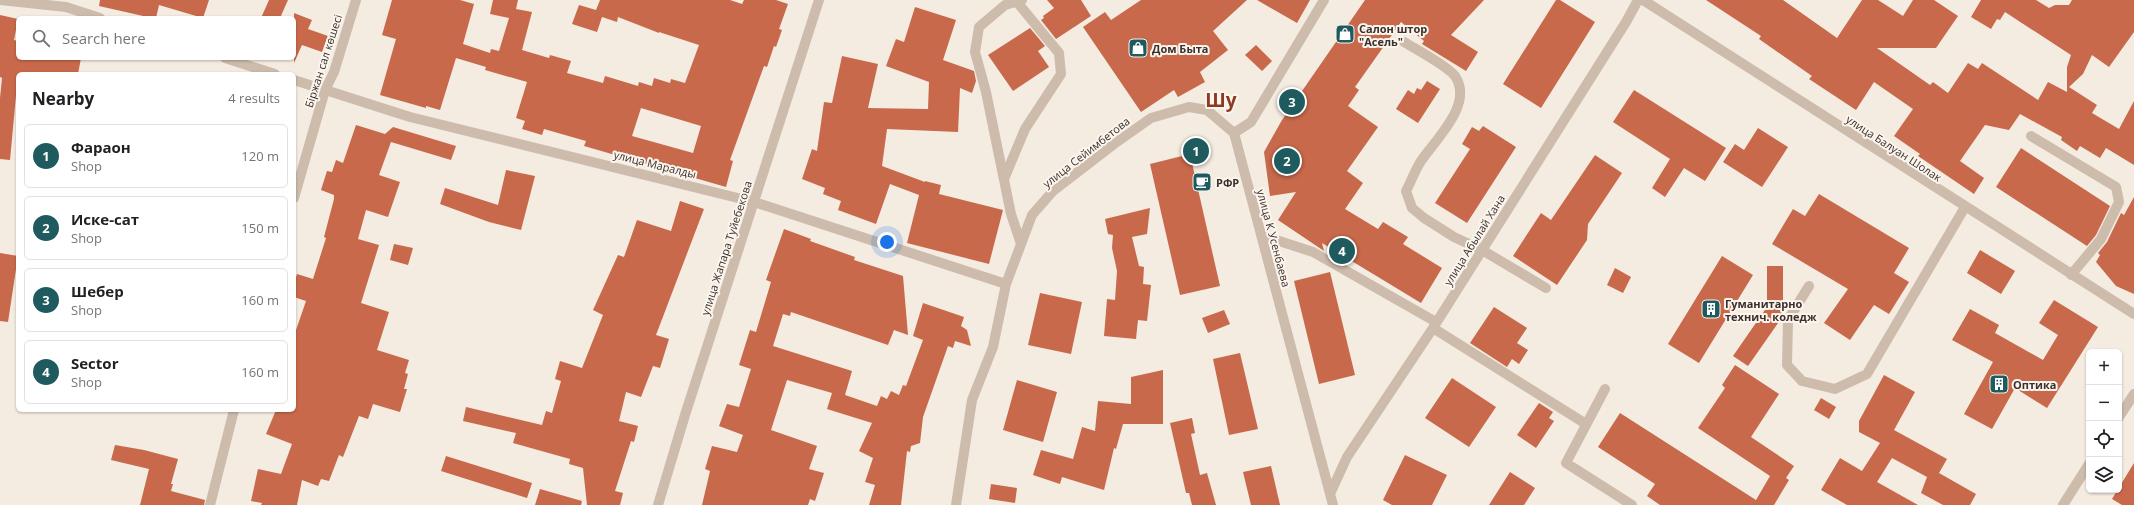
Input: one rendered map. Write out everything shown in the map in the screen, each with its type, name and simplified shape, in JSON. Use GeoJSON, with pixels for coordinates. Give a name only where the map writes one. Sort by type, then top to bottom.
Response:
{"type":"FeatureCollection","features":[{"type":"Feature","properties":{"kind":"street"},"geometry":{"type":"LineString","coordinates":[[0,0],[67,4],[95,16]]}},
{"type":"Feature","properties":{"kind":"street","name":"Біржан сал көшесі"},"geometry":{"type":"LineString","coordinates":[[296,191],[325,90],[334,72],[356,0]]}},
{"type":"Feature","properties":{"kind":"street","name":"улица Жапара Туйебекова"},"geometry":{"type":"LineString","coordinates":[[658,505],[819,0]]}},
{"type":"Feature","properties":{"kind":"street"},"geometry":{"type":"LineString","coordinates":[[1234,133],[1251,122],[1324,0]]}},
{"type":"Feature","properties":{"kind":"street","name":"улица Абылай Хана"},"geometry":{"type":"LineString","coordinates":[[1330,494],[1347,457],[1482,250],[1626,22],[1638,0]]}},
{"type":"Feature","properties":{"kind":"street","name":"улица Балуан Шолак"},"geometry":{"type":"LineString","coordinates":[[1643,0],[2134,314]]}},
{"type":"Feature","properties":{"kind":"street"},"geometry":{"type":"LineString","coordinates":[[1004,178],[1025,129],[1062,74],[1059,53],[1019,1],[1005,4],[979,27],[975,52],[986,92],[1011,214],[1021,244]]}},
{"type":"Feature","properties":{"kind":"street"},"geometry":{"type":"LineString","coordinates":[[1404,42],[1435,61],[1454,76],[1461,90],[1460,104],[1449,123],[1420,163],[1406,191],[1412,208],[1424,218],[1454,237],[1482,250],[1546,288]]}},
{"type":"Feature","properties":{"kind":"street"},"geometry":{"type":"LineString","coordinates":[[231,60],[269,72]]}},
{"type":"Feature","properties":{"kind":"street","name":"улица Маралды"},"geometry":{"type":"LineString","coordinates":[[296,81],[410,117],[754,202],[1006,284]]}},
{"type":"Feature","properties":{"kind":"street","name":"улица Сейимбетова"},"geometry":{"type":"LineString","coordinates":[[956,505],[972,400],[994,347],[1006,284],[1032,215],[1053,191],[1114,144],[1151,118],[1189,107],[1207,110],[1234,133]]}},
{"type":"Feature","properties":{"kind":"street","name":"улица К Усенбаева"},"geometry":{"type":"LineString","coordinates":[[1234,133],[1333,505]]}},
{"type":"Feature","properties":{"kind":"street"},"geometry":{"type":"LineString","coordinates":[[2031,136],[2116,187],[2119,202],[2101,239],[2072,275]]}},
{"type":"Feature","properties":{"kind":"street"},"geometry":{"type":"LineString","coordinates":[[1809,286],[1788,320],[1787,364],[1802,381],[1835,389],[1867,374],[1965,207]]}},
{"type":"Feature","properties":{"kind":"street"},"geometry":{"type":"LineString","coordinates":[[1261,235],[1313,252],[1434,325],[1586,424]]}},
{"type":"Feature","properties":{"kind":"street"},"geometry":{"type":"LineString","coordinates":[[1605,389],[1566,463],[1632,505]]}},
{"type":"Feature","properties":{"kind":"street"},"geometry":{"type":"LineString","coordinates":[[2122,412],[2134,394]]}},
{"type":"Feature","properties":{"kind":"street"},"geometry":{"type":"LineString","coordinates":[[210,505],[233,412]]}},
{"type":"Feature","properties":{"kind":"street"},"geometry":{"type":"LineString","coordinates":[[2063,505],[2086,469]]}},
{"type":"Feature","properties":{"kind":"building"},"geometry":{"type":"Polygon","coordinates":[[[100,0],[209,0],[204,16],[196,16],[159,5],[156,16],[143,16],[99,6],[100,0]]]}},
{"type":"Feature","properties":{"kind":"building"},"geometry":{"type":"Polygon","coordinates":[[[269,0],[288,0],[281,16],[262,16],[269,0]]]}},
{"type":"Feature","properties":{"kind":"building"},"geometry":{"type":"Polygon","coordinates":[[[392,0],[460,0],[474,4],[463,44],[490,53],[491,49],[499,51],[509,18],[490,14],[493,0],[518,0],[516,9],[532,12],[522,50],[549,58],[550,55],[571,61],[567,73],[603,83],[605,76],[638,86],[639,82],[652,86],[654,78],[670,83],[671,79],[685,83],[699,45],[659,33],[618,17],[617,22],[602,17],[597,32],[572,24],[579,5],[596,10],[600,0],[730,0],[742,4],[744,0],[776,0],[788,4],[779,29],[782,30],[776,47],[774,46],[767,67],[764,66],[730,160],[733,161],[726,187],[584,146],[586,141],[544,129],[542,135],[522,129],[525,121],[516,118],[527,82],[485,70],[486,67],[456,58],[440,110],[426,106],[426,108],[380,95],[396,39],[382,35],[392,0]],[[641,108],[632,136],[693,153],[701,126],[641,108]]]}},
{"type":"Feature","properties":{"kind":"building"},"geometry":{"type":"Polygon","coordinates":[[[1047,0],[1081,0],[1091,16],[1056,39],[1041,20],[1044,18],[1043,16],[1054,8],[1047,0]]]}},
{"type":"Feature","properties":{"kind":"building"},"geometry":{"type":"Polygon","coordinates":[[[1141,0],[1247,0],[1213,31],[1228,50],[1200,72],[1205,82],[1178,97],[1174,90],[1141,112],[1083,27],[1105,12],[1111,20],[1141,0]]]}},
{"type":"Feature","properties":{"kind":"building"},"geometry":{"type":"Polygon","coordinates":[[[1257,0],[1310,0],[1297,23],[1257,0]]]}},
{"type":"Feature","properties":{"kind":"building"},"geometry":{"type":"Polygon","coordinates":[[[1365,0],[1484,0],[1451,35],[1478,52],[1466,71],[1422,44],[1424,41],[1401,22],[1355,87],[1359,90],[1348,106],[1378,127],[1347,171],[1363,183],[1345,209],[1378,229],[1383,222],[1408,237],[1403,244],[1442,268],[1421,303],[1322,243],[1324,251],[1278,220],[1296,192],[1270,196],[1264,152],[1282,120],[1365,0]]]}},
{"type":"Feature","properties":{"kind":"building"},"geometry":{"type":"Polygon","coordinates":[[[1556,0],[1560,0],[1595,22],[1541,108],[1503,84],[1556,0]]]}},
{"type":"Feature","properties":{"kind":"building"},"geometry":{"type":"Polygon","coordinates":[[[1706,0],[1783,0],[1837,38],[1862,0],[1878,0],[1903,16],[1913,0],[1934,0],[1958,16],[1936,48],[1877,48],[1930,85],[1933,82],[1948,93],[1968,63],[1978,69],[1982,63],[2038,100],[2048,82],[2067,92],[2067,67],[2071,55],[2005,12],[2000,20],[1997,19],[1991,29],[1971,17],[1981,0],[2036,0],[2049,8],[2055,5],[2069,5],[2072,0],[2134,0],[2134,32],[2109,67],[2092,55],[2083,74],[2069,87],[2097,105],[2092,113],[2119,129],[2134,101],[2134,165],[2106,148],[2100,158],[2080,146],[2077,151],[2061,140],[2062,137],[2020,114],[2009,130],[1985,125],[1960,161],[1984,178],[1974,194],[1918,156],[1920,154],[1894,136],[1913,109],[1874,82],[1856,110],[1809,79],[1812,76],[1759,39],[1761,36],[1706,0]]]}},
{"type":"Feature","properties":{"kind":"building"},"geometry":{"type":"Polygon","coordinates":[[[915,7],[956,20],[943,60],[974,71],[976,81],[972,93],[960,88],[958,132],[887,129],[882,166],[925,182],[941,185],[939,194],[1003,210],[989,264],[907,243],[919,195],[890,184],[876,224],[838,210],[841,201],[823,194],[825,188],[802,179],[812,149],[817,151],[824,102],[832,103],[842,56],[878,64],[868,108],[928,109],[929,82],[886,66],[896,39],[904,42],[915,7]]]}},
{"type":"Feature","properties":{"kind":"building"},"geometry":{"type":"Polygon","coordinates":[[[294,13],[312,20],[308,29],[328,36],[322,52],[302,45],[296,58],[296,16],[294,16],[294,13]]]}},
{"type":"Feature","properties":{"kind":"building"},"geometry":{"type":"Polygon","coordinates":[[[0,15],[16,19],[14,40],[16,40],[16,60],[81,60],[78,72],[16,72],[16,96],[10,160],[0,159],[0,98],[2,78],[0,77],[0,15]]]}},
{"type":"Feature","properties":{"kind":"building"},"geometry":{"type":"Polygon","coordinates":[[[1030,28],[1045,46],[1038,51],[1049,67],[1013,91],[988,55],[1030,28]]]}},
{"type":"Feature","properties":{"kind":"building"},"geometry":{"type":"Polygon","coordinates":[[[1256,45],[1272,61],[1262,71],[1245,55],[1256,45]]]}},
{"type":"Feature","properties":{"kind":"building"},"geometry":{"type":"Polygon","coordinates":[[[1427,81],[1440,89],[1418,123],[1396,109],[1408,90],[1414,94],[1417,88],[1421,90],[1427,81]]]}},
{"type":"Feature","properties":{"kind":"building"},"geometry":{"type":"Polygon","coordinates":[[[1634,90],[1726,148],[1705,181],[1684,168],[1665,197],[1652,188],[1670,159],[1613,122],[1634,90]]]}},
{"type":"Feature","properties":{"kind":"building"},"geometry":{"type":"Polygon","coordinates":[[[356,125],[385,134],[393,127],[456,146],[451,160],[391,142],[379,175],[400,182],[388,217],[366,210],[358,239],[379,245],[361,303],[389,312],[377,350],[409,360],[405,373],[408,374],[404,389],[407,389],[400,412],[373,404],[368,419],[359,416],[343,457],[339,455],[329,481],[321,479],[318,486],[302,480],[297,505],[261,505],[262,503],[251,501],[258,469],[281,474],[292,444],[266,434],[275,412],[296,412],[296,330],[306,301],[296,298],[296,277],[297,274],[313,279],[326,238],[324,237],[334,199],[334,195],[321,190],[327,171],[332,172],[336,160],[343,163],[356,125]]]}},
{"type":"Feature","properties":{"kind":"building"},"geometry":{"type":"Polygon","coordinates":[[[1483,126],[1516,147],[1467,223],[1435,203],[1470,149],[1462,144],[1472,127],[1479,131],[1483,126]]]}},
{"type":"Feature","properties":{"kind":"building"},"geometry":{"type":"Polygon","coordinates":[[[1758,128],[1788,147],[1762,187],[1723,162],[1735,144],[1744,150],[1758,128]]]}},
{"type":"Feature","properties":{"kind":"building"},"geometry":{"type":"Polygon","coordinates":[[[2021,148],[2110,206],[2096,235],[2087,246],[1996,187],[2021,148]]]}},
{"type":"Feature","properties":{"kind":"building"},"geometry":{"type":"Polygon","coordinates":[[[1190,154],[1220,286],[1180,295],[1150,164],[1190,154]]]}},
{"type":"Feature","properties":{"kind":"building"},"geometry":{"type":"Polygon","coordinates":[[[1595,155],[1622,173],[1588,224],[1587,240],[1557,285],[1513,256],[1541,213],[1551,220],[1595,155]]]}},
{"type":"Feature","properties":{"kind":"building"},"geometry":{"type":"Polygon","coordinates":[[[506,170],[535,176],[521,230],[489,222],[440,204],[445,188],[498,205],[506,170]]]}},
{"type":"Feature","properties":{"kind":"building"},"geometry":{"type":"Polygon","coordinates":[[[1819,194],[1909,248],[1894,273],[1909,282],[1889,314],[1874,305],[1850,340],[1824,323],[1848,289],[1772,244],[1793,209],[1805,216],[1819,194]]]}},
{"type":"Feature","properties":{"kind":"building"},"geometry":{"type":"Polygon","coordinates":[[[2134,197],[2134,294],[2116,286],[2096,262],[2100,255],[2098,253],[2107,242],[2121,213],[2124,215],[2134,197]]]}},
{"type":"Feature","properties":{"kind":"building"},"geometry":{"type":"Polygon","coordinates":[[[680,201],[704,209],[656,335],[669,339],[660,368],[653,366],[641,397],[626,392],[619,421],[638,426],[634,442],[631,441],[615,491],[623,493],[620,505],[587,505],[583,468],[569,464],[570,459],[513,443],[516,433],[463,421],[466,407],[542,425],[546,411],[552,413],[561,381],[555,379],[560,361],[582,368],[603,315],[593,310],[618,255],[624,257],[637,220],[671,231],[680,201]]]}},
{"type":"Feature","properties":{"kind":"building"},"geometry":{"type":"Polygon","coordinates":[[[1150,208],[1147,234],[1132,237],[1139,266],[1144,267],[1143,284],[1151,285],[1147,321],[1138,320],[1136,339],[1104,336],[1107,299],[1115,300],[1117,271],[1112,248],[1113,235],[1108,234],[1105,219],[1150,208]]]}},
{"type":"Feature","properties":{"kind":"building"},"geometry":{"type":"Polygon","coordinates":[[[784,229],[811,239],[810,241],[855,257],[854,260],[903,276],[908,335],[894,330],[888,345],[791,312],[790,316],[783,314],[773,346],[852,371],[845,395],[877,406],[881,396],[887,399],[891,391],[899,395],[903,385],[906,386],[923,340],[913,336],[923,303],[964,317],[961,326],[967,330],[971,346],[955,341],[953,348],[948,346],[923,417],[920,443],[911,446],[910,452],[907,451],[901,505],[869,505],[875,485],[865,482],[873,458],[859,451],[872,423],[827,409],[832,393],[787,380],[771,430],[817,446],[809,469],[824,473],[815,501],[810,499],[808,505],[702,505],[710,471],[705,469],[712,446],[737,452],[743,435],[719,426],[727,404],[739,407],[751,369],[739,365],[750,330],[756,332],[771,282],[766,280],[784,229]]]}},
{"type":"Feature","properties":{"kind":"building"},"geometry":{"type":"Polygon","coordinates":[[[394,244],[413,248],[408,265],[390,260],[394,244]]]}},
{"type":"Feature","properties":{"kind":"building"},"geometry":{"type":"Polygon","coordinates":[[[1980,250],[2015,271],[2001,294],[1967,273],[1980,250]]]}},
{"type":"Feature","properties":{"kind":"building"},"geometry":{"type":"Polygon","coordinates":[[[0,253],[16,256],[16,269],[8,322],[0,321],[0,253]]]}},
{"type":"Feature","properties":{"kind":"building","name":"Гуманитарно технич. коледж"},"geometry":{"type":"Polygon","coordinates":[[[1722,256],[1753,275],[1699,363],[1668,344],[1722,256]]]}},
{"type":"Feature","properties":{"kind":"building"},"geometry":{"type":"Polygon","coordinates":[[[1767,266],[1783,266],[1783,316],[1748,366],[1733,356],[1767,307],[1767,266]]]}},
{"type":"Feature","properties":{"kind":"building"},"geometry":{"type":"Polygon","coordinates":[[[1615,268],[1631,277],[1623,293],[1607,285],[1615,268]]]}},
{"type":"Feature","properties":{"kind":"building"},"geometry":{"type":"Polygon","coordinates":[[[1330,272],[1355,375],[1319,384],[1294,281],[1330,272]]]}},
{"type":"Feature","properties":{"kind":"building"},"geometry":{"type":"Polygon","coordinates":[[[1040,293],[1082,302],[1071,354],[1028,345],[1040,293]]]}},
{"type":"Feature","properties":{"kind":"building"},"geometry":{"type":"Polygon","coordinates":[[[2054,300],[2098,327],[2047,408],[2015,388],[1992,429],[1964,414],[1993,362],[1952,340],[1970,309],[1999,325],[1995,333],[2043,360],[2058,335],[2039,323],[2054,300]]]}},
{"type":"Feature","properties":{"kind":"building"},"geometry":{"type":"Polygon","coordinates":[[[1494,307],[1527,328],[1517,343],[1528,350],[1519,364],[1512,359],[1507,367],[1470,343],[1494,307]]]}},
{"type":"Feature","properties":{"kind":"building"},"geometry":{"type":"Polygon","coordinates":[[[1224,310],[1230,324],[1208,333],[1202,318],[1224,310]]]}},
{"type":"Feature","properties":{"kind":"building"},"geometry":{"type":"Polygon","coordinates":[[[1240,353],[1258,429],[1229,435],[1213,359],[1240,353]]]}},
{"type":"Feature","properties":{"kind":"building"},"geometry":{"type":"Polygon","coordinates":[[[1735,365],[1779,394],[1751,437],[1794,466],[1786,478],[1789,480],[1774,505],[1660,505],[1647,496],[1655,484],[1598,447],[1620,413],[1756,500],[1770,476],[1698,428],[1725,388],[1722,385],[1735,365]]]}},
{"type":"Feature","properties":{"kind":"building"},"geometry":{"type":"Polygon","coordinates":[[[1163,370],[1163,424],[1123,424],[1116,449],[1114,448],[1104,490],[1062,477],[1060,484],[1033,475],[1041,450],[1073,459],[1082,427],[1095,431],[1098,401],[1131,404],[1131,377],[1163,370]]]}},
{"type":"Feature","properties":{"kind":"building"},"geometry":{"type":"Polygon","coordinates":[[[1884,375],[1915,392],[1894,430],[1947,459],[1939,473],[1976,494],[1970,505],[1943,505],[1921,493],[1927,477],[1892,458],[1877,482],[1918,505],[1847,505],[1821,490],[1840,458],[1862,471],[1880,443],[1859,432],[1859,421],[1884,375]]]}},
{"type":"Feature","properties":{"kind":"building"},"geometry":{"type":"Polygon","coordinates":[[[1452,378],[1496,407],[1469,447],[1425,418],[1452,378]]]}},
{"type":"Feature","properties":{"kind":"building"},"geometry":{"type":"Polygon","coordinates":[[[1017,380],[1057,392],[1043,442],[1003,430],[1017,380]]]}},
{"type":"Feature","properties":{"kind":"building"},"geometry":{"type":"Polygon","coordinates":[[[1821,398],[1836,407],[1829,419],[1814,410],[1821,398]]]}},
{"type":"Feature","properties":{"kind":"building"},"geometry":{"type":"Polygon","coordinates":[[[1539,403],[1553,412],[1549,418],[1554,421],[1536,448],[1517,435],[1539,403]]]}},
{"type":"Feature","properties":{"kind":"building"},"geometry":{"type":"Polygon","coordinates":[[[1192,418],[1195,433],[1191,434],[1200,475],[1207,473],[1216,505],[1192,505],[1189,493],[1186,493],[1170,423],[1192,418]]]}},
{"type":"Feature","properties":{"kind":"building"},"geometry":{"type":"Polygon","coordinates":[[[115,445],[144,450],[178,459],[171,484],[173,484],[171,491],[205,500],[204,505],[140,505],[149,469],[111,460],[115,445]]]}},
{"type":"Feature","properties":{"kind":"building"},"geometry":{"type":"Polygon","coordinates":[[[1405,455],[1447,475],[1432,505],[1392,505],[1383,500],[1405,455]]]}},
{"type":"Feature","properties":{"kind":"building"},"geometry":{"type":"Polygon","coordinates":[[[446,456],[532,483],[527,498],[441,471],[446,456]]]}},
{"type":"Feature","properties":{"kind":"building"},"geometry":{"type":"Polygon","coordinates":[[[2134,463],[2134,505],[2122,505],[2112,499],[2116,493],[2122,493],[2122,483],[2134,463]]]}},
{"type":"Feature","properties":{"kind":"building"},"geometry":{"type":"Polygon","coordinates":[[[1271,466],[1280,505],[1251,505],[1243,472],[1271,466]]]}},
{"type":"Feature","properties":{"kind":"building"},"geometry":{"type":"Polygon","coordinates":[[[1510,472],[1535,488],[1524,505],[1489,505],[1510,472]]]}},
{"type":"Feature","properties":{"kind":"building"},"geometry":{"type":"Polygon","coordinates":[[[991,484],[1017,488],[1015,503],[989,499],[991,484]]]}},
{"type":"Feature","properties":{"kind":"building"},"geometry":{"type":"Polygon","coordinates":[[[540,489],[582,501],[581,505],[535,505],[540,489]]]}},
{"type":"Feature","properties":{"kind":"place","name":"Салон штор \"Асель\""},"geometry":{"type":"Point","coordinates":[1345,34]}},
{"type":"Feature","properties":{"kind":"place","name":"Дом Быта"},"geometry":{"type":"Point","coordinates":[1138,48]}},
{"type":"Feature","properties":{"kind":"place","name":"Шебер"},"geometry":{"type":"Point","coordinates":[1292,102]}},
{"type":"Feature","properties":{"kind":"place","name":"Фараон"},"geometry":{"type":"Point","coordinates":[1196,151]}},
{"type":"Feature","properties":{"kind":"place","name":"Иске-сат"},"geometry":{"type":"Point","coordinates":[1287,161]}},
{"type":"Feature","properties":{"kind":"place","name":"РФР"},"geometry":{"type":"Point","coordinates":[1202,182]}},
{"type":"Feature","properties":{"kind":"place","name":"Sector"},"geometry":{"type":"Point","coordinates":[1342,251]}},
{"type":"Feature","properties":{"kind":"place","name":"Гуманитарно технич. коледж"},"geometry":{"type":"Point","coordinates":[1711,309]}},
{"type":"Feature","properties":{"kind":"place","name":"Оптика"},"geometry":{"type":"Point","coordinates":[1999,384]}},
{"type":"Feature","properties":{"kind":"district","name":"Шу"},"geometry":{"type":"Point","coordinates":[1221,100]}}]}
